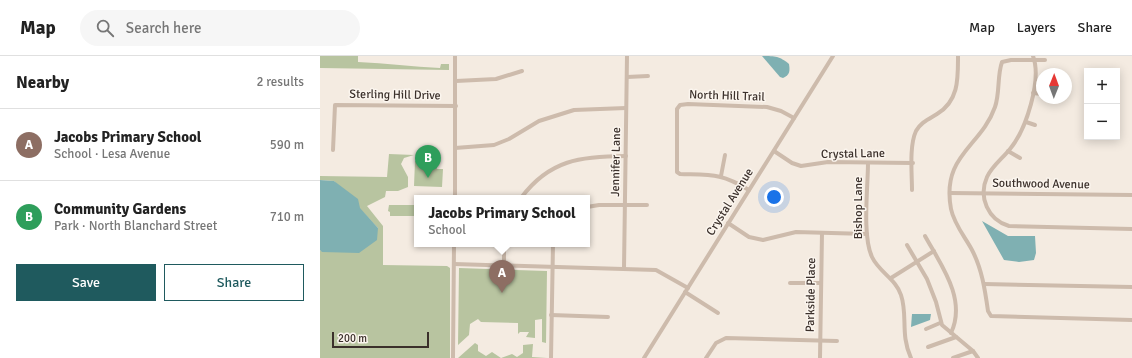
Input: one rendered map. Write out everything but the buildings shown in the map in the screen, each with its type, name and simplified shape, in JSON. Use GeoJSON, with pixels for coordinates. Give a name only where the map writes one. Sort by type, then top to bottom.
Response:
{"type":"FeatureCollection","features":[{"type":"Feature","properties":{"kind":"street"},"geometry":{"type":"LineString","coordinates":[[455,56],[455,195]]}},
{"type":"Feature","properties":{"kind":"street","name":"Jennifer Lane"},"geometry":{"type":"LineString","coordinates":[[624,268],[627,56]]}},
{"type":"Feature","properties":{"kind":"street","name":"Crystal Avenue"},"geometry":{"type":"LineString","coordinates":[[644,358],[833,56]]}},
{"type":"Feature","properties":{"kind":"street"},"geometry":{"type":"LineString","coordinates":[[912,190],[914,139],[917,130],[924,121],[945,108],[955,93],[958,56]]}},
{"type":"Feature","properties":{"kind":"street"},"geometry":{"type":"LineString","coordinates":[[1035,57],[1033,93],[1026,122],[1016,141],[988,174],[984,193],[985,204],[991,215],[1000,222],[1009,226],[1132,229]]}},
{"type":"Feature","properties":{"kind":"street"},"geometry":{"type":"LineString","coordinates":[[1045,60],[1035,57],[1002,62],[998,97],[993,113],[983,129],[958,159],[952,175],[950,192],[952,214],[976,258],[984,284],[988,314],[993,317],[1132,320]]}},
{"type":"Feature","properties":{"kind":"street"},"geometry":{"type":"LineString","coordinates":[[456,81],[496,80],[522,71]]}},
{"type":"Feature","properties":{"kind":"street"},"geometry":{"type":"LineString","coordinates":[[627,77],[648,76]]}},
{"type":"Feature","properties":{"kind":"street","name":"North Hill Trail"},"geometry":{"type":"LineString","coordinates":[[721,176],[680,174],[678,172],[676,116],[677,109],[680,106],[700,104],[767,107],[781,111],[794,118]]}},
{"type":"Feature","properties":{"kind":"street","name":"Sterling Hill Drive"},"geometry":{"type":"LineString","coordinates":[[333,150],[334,106],[456,106]]}},
{"type":"Feature","properties":{"kind":"street"},"geometry":{"type":"LineString","coordinates":[[455,148],[494,145],[509,139],[539,121],[574,110],[626,108]]}},
{"type":"Feature","properties":{"kind":"street"},"geometry":{"type":"LineString","coordinates":[[1026,122],[1035,125]]}},
{"type":"Feature","properties":{"kind":"street","name":"Crystal Lane"},"geometry":{"type":"LineString","coordinates":[[774,151],[792,163],[802,166],[828,162],[912,163]]}},
{"type":"Feature","properties":{"kind":"street"},"geometry":{"type":"LineString","coordinates":[[1008,151],[1020,158]]}},
{"type":"Feature","properties":{"kind":"street"},"geometry":{"type":"LineString","coordinates":[[725,155],[721,176],[733,180],[749,190]]}},
{"type":"Feature","properties":{"kind":"street"},"geometry":{"type":"LineString","coordinates":[[524,195],[540,178],[564,163],[590,157],[626,156]]}},
{"type":"Feature","properties":{"kind":"street","name":"Bishop Lane"},"geometry":{"type":"LineString","coordinates":[[868,163],[867,234],[870,252],[878,266],[891,278]]}},
{"type":"Feature","properties":{"kind":"street","name":"Southwood Avenue"},"geometry":{"type":"LineString","coordinates":[[950,192],[1132,196]]}},
{"type":"Feature","properties":{"kind":"street"},"geometry":{"type":"LineString","coordinates":[[590,206],[647,205]]}},
{"type":"Feature","properties":{"kind":"street"},"geometry":{"type":"LineString","coordinates":[[728,223],[750,237],[763,240],[772,239],[788,233],[867,234]]}},
{"type":"Feature","properties":{"kind":"street","name":"Parkside Place"},"geometry":{"type":"LineString","coordinates":[[820,358],[822,233]]}},
{"type":"Feature","properties":{"kind":"street"},"geometry":{"type":"LineString","coordinates":[[925,236],[946,271],[955,297],[956,320],[951,333]]}},
{"type":"Feature","properties":{"kind":"street"},"geometry":{"type":"LineString","coordinates":[[907,245],[918,261],[936,302],[940,323],[973,351],[978,358]]}},
{"type":"Feature","properties":{"kind":"street"},"geometry":{"type":"LineString","coordinates":[[453,358],[454,247]]}},
{"type":"Feature","properties":{"kind":"street"},"geometry":{"type":"LineString","coordinates":[[504,247],[504,265]]}},
{"type":"Feature","properties":{"kind":"street"},"geometry":{"type":"LineString","coordinates":[[551,358],[553,247]]}},
{"type":"Feature","properties":{"kind":"street"},"geometry":{"type":"LineString","coordinates":[[911,358],[904,334],[902,298],[898,288],[891,278],[934,251]]}},
{"type":"Feature","properties":{"kind":"street"},"geometry":{"type":"LineString","coordinates":[[454,264],[658,270],[718,313]]}},
{"type":"Feature","properties":{"kind":"street"},"geometry":{"type":"LineString","coordinates":[[790,283],[821,283]]}},
{"type":"Feature","properties":{"kind":"street"},"geometry":{"type":"LineString","coordinates":[[984,284],[1132,286]]}},
{"type":"Feature","properties":{"kind":"street"},"geometry":{"type":"LineString","coordinates":[[551,315],[608,317]]}},
{"type":"Feature","properties":{"kind":"street"},"geometry":{"type":"LineString","coordinates":[[926,329],[940,323]]}},
{"type":"Feature","properties":{"kind":"street"},"geometry":{"type":"LineString","coordinates":[[928,347],[956,337]]}},
{"type":"Feature","properties":{"kind":"street"},"geometry":{"type":"LineString","coordinates":[[706,358],[716,343],[729,338],[837,341]]}},
{"type":"Feature","properties":{"kind":"street"},"geometry":{"type":"LineString","coordinates":[[953,358],[973,351]]}},
{"type":"Feature","properties":{"kind":"green space"},"geometry":{"type":"Polygon","coordinates":[[[320,56],[358,56],[358,62],[440,68],[441,64],[449,64],[449,70],[320,68],[320,56]]]}},
{"type":"Feature","properties":{"kind":"green space"},"geometry":{"type":"Polygon","coordinates":[[[389,154],[414,155],[404,158],[401,164],[408,177],[408,187],[398,191],[386,191],[385,197],[367,206],[383,226],[383,265],[447,266],[450,268],[450,358],[320,358],[320,250],[323,252],[378,228],[334,181],[320,180],[320,176],[387,177],[389,154]]]}},
{"type":"Feature","properties":{"kind":"green space"},"geometry":{"type":"Polygon","coordinates":[[[415,161],[436,163],[437,169],[443,169],[442,187],[414,186],[415,161]]]}},
{"type":"Feature","properties":{"kind":"green space"},"geometry":{"type":"Polygon","coordinates":[[[389,205],[414,205],[414,216],[390,216],[390,212],[388,211],[389,205]]]}},
{"type":"Feature","properties":{"kind":"green space"},"geometry":{"type":"Polygon","coordinates":[[[459,268],[547,271],[546,343],[542,342],[542,319],[535,320],[535,338],[526,337],[529,332],[520,332],[518,334],[518,323],[481,322],[478,319],[470,324],[469,335],[458,345],[459,268]]]}},
{"type":"Feature","properties":{"kind":"green space"},"geometry":{"type":"Polygon","coordinates":[[[475,343],[478,345],[478,351],[486,356],[492,352],[501,358],[458,358],[475,343]]]}},
{"type":"Feature","properties":{"kind":"green space"},"geometry":{"type":"Polygon","coordinates":[[[533,344],[532,357],[547,358],[501,358],[512,354],[517,357],[523,353],[523,345],[533,344]]]}},
{"type":"Feature","properties":{"kind":"water"},"geometry":{"type":"Polygon","coordinates":[[[762,56],[777,57],[786,61],[789,64],[788,74],[783,78],[780,77],[762,56]]]}},
{"type":"Feature","properties":{"kind":"water"},"geometry":{"type":"Polygon","coordinates":[[[320,180],[334,181],[358,199],[360,208],[378,228],[377,240],[359,253],[322,252],[320,250],[320,180]]]}},
{"type":"Feature","properties":{"kind":"water"},"geometry":{"type":"Polygon","coordinates":[[[982,221],[1008,236],[1035,236],[1036,253],[1034,260],[1019,262],[1004,260],[982,221]]]}},
{"type":"Feature","properties":{"kind":"water"},"geometry":{"type":"Polygon","coordinates":[[[912,314],[931,314],[930,320],[911,327],[912,314]]]}},
{"type":"Feature","properties":{"kind":"place","name":"Community Gardens"},"geometry":{"type":"Point","coordinates":[428,178]}},
{"type":"Feature","properties":{"kind":"place","name":"Jacobs Primary School"},"geometry":{"type":"Point","coordinates":[502,293]}}]}
